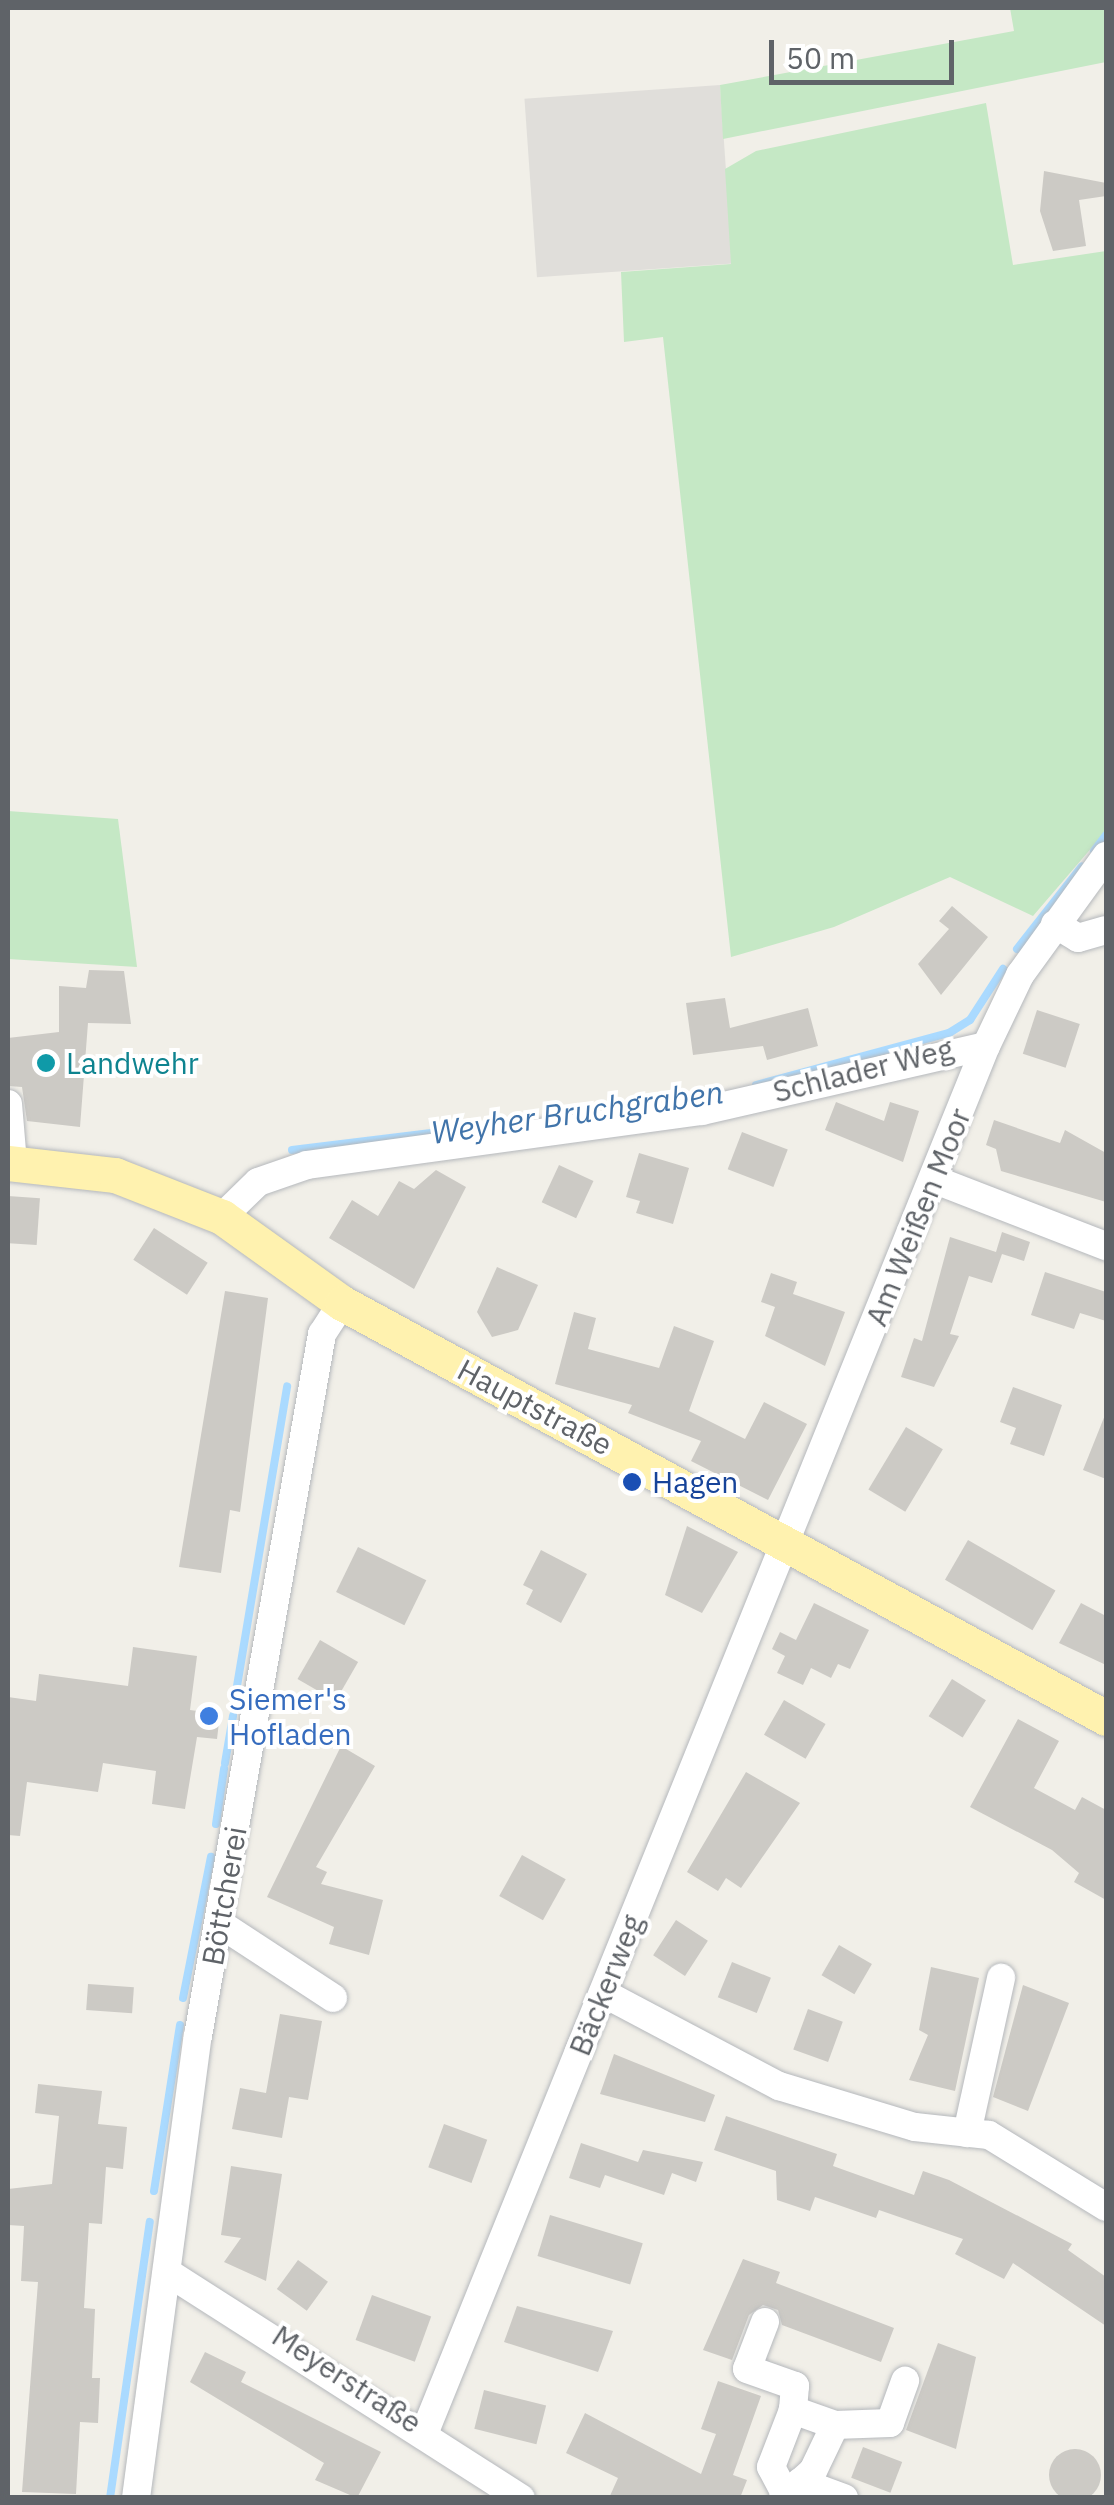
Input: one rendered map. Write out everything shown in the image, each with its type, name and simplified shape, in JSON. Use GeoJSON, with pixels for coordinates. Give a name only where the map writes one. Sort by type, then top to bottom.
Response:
{"type":"FeatureCollection","features":[{"type":"Feature","properties":{"kind":"main road","name":"Hauptstraße"},"geometry":{"type":"LineString","coordinates":[[10,1163],[114,1175],[222,1217],[342,1303],[781,1538],[1106,1718]]}},
{"type":"Feature","properties":{"kind":"street","name":"Am Weißen Moor"},"geometry":{"type":"LineString","coordinates":[[781,1538],[986,1046],[1055,924],[1106,856]]}},
{"type":"Feature","properties":{"kind":"street"},"geometry":{"type":"LineString","coordinates":[[1055,924],[1078,938],[1106,930]]}},
{"type":"Feature","properties":{"kind":"street","name":"Schlader Weg"},"geometry":{"type":"LineString","coordinates":[[222,1217],[258,1182],[307,1166],[702,1111],[974,1042],[986,1046]]}},
{"type":"Feature","properties":{"kind":"street"},"geometry":{"type":"LineString","coordinates":[[8,1104],[10,1163]]}},
{"type":"Feature","properties":{"kind":"street"},"geometry":{"type":"LineString","coordinates":[[933,1179],[1106,1246]]}},
{"type":"Feature","properties":{"kind":"street","name":"Böttcherei"},"geometry":{"type":"LineString","coordinates":[[136,2498],[220,1924],[322,1334],[342,1303]]}},
{"type":"Feature","properties":{"kind":"street","name":"Bäckerweg"},"geometry":{"type":"LineString","coordinates":[[426,2429],[603,1994],[781,1538]]}},
{"type":"Feature","properties":{"kind":"street"},"geometry":{"type":"LineString","coordinates":[[220,1924],[333,1998]]}},
{"type":"Feature","properties":{"kind":"street"},"geometry":{"type":"LineString","coordinates":[[967,2133],[1001,1978]]}},
{"type":"Feature","properties":{"kind":"street"},"geometry":{"type":"LineString","coordinates":[[603,1994],[779,2086],[845,2110],[967,2133],[1042,2162],[1106,2207]]}},
{"type":"Feature","properties":{"kind":"street","name":"Meyerstraße"},"geometry":{"type":"LineString","coordinates":[[167,2272],[426,2429],[521,2498]]}},
{"type":"Feature","properties":{"kind":"street"},"geometry":{"type":"LineString","coordinates":[[765,2322],[746,2369],[795,2386],[793,2410],[771,2467],[790,2491],[844,2498]]}},
{"type":"Feature","properties":{"kind":"street"},"geometry":{"type":"LineString","coordinates":[[793,2410],[835,2426],[890,2423],[905,2381]]}},
{"type":"Feature","properties":{"kind":"street"},"geometry":{"type":"LineString","coordinates":[[790,2491],[835,2426]]}},
{"type":"Feature","properties":{"kind":"shaded area"},"geometry":{"type":"Polygon","coordinates":[[[720,85],[732,264],[537,277],[524,99],[720,85]]]}},
{"type":"Feature","properties":{"kind":"green space"},"geometry":{"type":"Polygon","coordinates":[[[1010,8],[1106,8],[1106,62],[723,139],[720,85],[1014,31],[1010,8]]]}},
{"type":"Feature","properties":{"kind":"green space"},"geometry":{"type":"Polygon","coordinates":[[[986,103],[1013,265],[1106,251],[1106,831],[1033,916],[950,877],[834,927],[731,957],[663,337],[624,342],[621,272],[731,264],[725,169],[756,151],[986,103]]]}},
{"type":"Feature","properties":{"kind":"green space"},"geometry":{"type":"Polygon","coordinates":[[[8,811],[118,819],[137,967],[8,959],[8,811]]]}},
{"type":"Feature","properties":{"kind":"building"},"geometry":{"type":"Polygon","coordinates":[[[1044,171],[1106,183],[1106,196],[1079,200],[1086,246],[1053,251],[1040,211],[1044,171]]]}},
{"type":"Feature","properties":{"kind":"building"},"geometry":{"type":"Polygon","coordinates":[[[952,906],[988,937],[941,995],[918,964],[949,929],[939,921],[952,906]]]}},
{"type":"Feature","properties":{"kind":"building","name":"Landwehr"},"geometry":{"type":"Polygon","coordinates":[[[89,970],[124,971],[131,1024],[88,1023],[80,1127],[27,1121],[22,1087],[8,1086],[8,1038],[59,1032],[59,986],[86,988],[89,970]]]}},
{"type":"Feature","properties":{"kind":"building"},"geometry":{"type":"Polygon","coordinates":[[[725,998],[730,1028],[808,1008],[818,1046],[767,1060],[763,1046],[693,1055],[686,1003],[725,998]]]}},
{"type":"Feature","properties":{"kind":"building"},"geometry":{"type":"Polygon","coordinates":[[[1037,1010],[1080,1024],[1066,1068],[1023,1054],[1037,1010]]]}},
{"type":"Feature","properties":{"kind":"building"},"geometry":{"type":"Polygon","coordinates":[[[836,1102],[884,1121],[890,1102],[919,1111],[903,1162],[825,1130],[836,1102]]]}},
{"type":"Feature","properties":{"kind":"building"},"geometry":{"type":"Polygon","coordinates":[[[994,1120],[1060,1143],[1065,1130],[1106,1153],[1106,1202],[1001,1171],[996,1149],[986,1145],[994,1120]]]}},
{"type":"Feature","properties":{"kind":"building"},"geometry":{"type":"Polygon","coordinates":[[[742,1132],[788,1150],[773,1187],[728,1169],[742,1132]]]}},
{"type":"Feature","properties":{"kind":"building"},"geometry":{"type":"Polygon","coordinates":[[[639,1153],[689,1168],[673,1224],[636,1213],[640,1201],[626,1197],[639,1153]]]}},
{"type":"Feature","properties":{"kind":"building"},"geometry":{"type":"Polygon","coordinates":[[[559,1165],[593,1181],[576,1218],[542,1202],[559,1165]]]}},
{"type":"Feature","properties":{"kind":"building"},"geometry":{"type":"Polygon","coordinates":[[[436,1170],[466,1187],[414,1289],[329,1238],[352,1200],[378,1216],[399,1181],[414,1189],[436,1170]]]}},
{"type":"Feature","properties":{"kind":"building"},"geometry":{"type":"Polygon","coordinates":[[[8,1196],[40,1198],[37,1245],[8,1243],[8,1196]]]}},
{"type":"Feature","properties":{"kind":"building"},"geometry":{"type":"Polygon","coordinates":[[[154,1228],[208,1263],[187,1295],[133,1260],[154,1228]]]}},
{"type":"Feature","properties":{"kind":"building"},"geometry":{"type":"Polygon","coordinates":[[[1002,1232],[1030,1242],[1024,1261],[1002,1254],[992,1283],[969,1276],[950,1334],[959,1336],[934,1387],[901,1377],[914,1338],[922,1341],[950,1237],[996,1252],[1002,1232]]]}},
{"type":"Feature","properties":{"kind":"building"},"geometry":{"type":"Polygon","coordinates":[[[497,1267],[538,1285],[518,1330],[492,1337],[477,1312],[497,1267]]]}},
{"type":"Feature","properties":{"kind":"building"},"geometry":{"type":"Polygon","coordinates":[[[1045,1272],[1106,1292],[1106,1321],[1080,1313],[1074,1329],[1031,1315],[1045,1272]]]}},
{"type":"Feature","properties":{"kind":"building"},"geometry":{"type":"Polygon","coordinates":[[[771,1273],[797,1282],[793,1294],[845,1312],[825,1366],[765,1336],[775,1307],[761,1302],[771,1273]]]}},
{"type":"Feature","properties":{"kind":"building"},"geometry":{"type":"Polygon","coordinates":[[[225,1291],[268,1298],[240,1512],[230,1510],[221,1573],[179,1567],[225,1291]]]}},
{"type":"Feature","properties":{"kind":"building"},"geometry":{"type":"Polygon","coordinates":[[[574,1312],[596,1318],[588,1349],[659,1368],[674,1326],[714,1341],[689,1411],[745,1439],[764,1402],[807,1424],[768,1500],[691,1461],[701,1441],[628,1413],[632,1405],[555,1384],[574,1312]]]}},
{"type":"Feature","properties":{"kind":"building"},"geometry":{"type":"Polygon","coordinates":[[[1013,1387],[1062,1405],[1044,1456],[1010,1444],[1016,1428],[1000,1422],[1013,1387]]]}},
{"type":"Feature","properties":{"kind":"building"},"geometry":{"type":"Polygon","coordinates":[[[1106,1415],[1106,1479],[1083,1470],[1106,1415]]]}},
{"type":"Feature","properties":{"kind":"building"},"geometry":{"type":"Polygon","coordinates":[[[906,1427],[943,1449],[905,1512],[868,1490],[906,1427]]]}},
{"type":"Feature","properties":{"kind":"building"},"geometry":{"type":"Polygon","coordinates":[[[687,1526],[738,1552],[702,1613],[665,1595],[687,1526]]]}},
{"type":"Feature","properties":{"kind":"building"},"geometry":{"type":"Polygon","coordinates":[[[968,1540],[1055,1590],[1032,1630],[945,1580],[968,1540]]]}},
{"type":"Feature","properties":{"kind":"building"},"geometry":{"type":"Polygon","coordinates":[[[358,1547],[426,1580],[404,1625],[336,1592],[358,1547]]]}},
{"type":"Feature","properties":{"kind":"building"},"geometry":{"type":"Polygon","coordinates":[[[541,1550],[587,1574],[561,1623],[526,1604],[533,1590],[523,1585],[541,1550]]]}},
{"type":"Feature","properties":{"kind":"building"},"geometry":{"type":"Polygon","coordinates":[[[814,1603],[869,1630],[850,1669],[838,1664],[831,1678],[811,1668],[803,1685],[777,1673],[785,1656],[772,1649],[780,1632],[796,1640],[814,1603]]]}},
{"type":"Feature","properties":{"kind":"building"},"geometry":{"type":"Polygon","coordinates":[[[1081,1603],[1106,1616],[1106,1665],[1059,1643],[1081,1603]]]}},
{"type":"Feature","properties":{"kind":"building"},"geometry":{"type":"Polygon","coordinates":[[[320,1640],[358,1662],[336,1701],[298,1679],[320,1640]]]}},
{"type":"Feature","properties":{"kind":"building"},"geometry":{"type":"Polygon","coordinates":[[[133,1647],[197,1656],[190,1710],[220,1714],[217,1739],[197,1737],[185,1809],[152,1804],[156,1771],[103,1763],[98,1792],[27,1782],[20,1836],[8,1835],[8,1697],[36,1701],[39,1674],[128,1686],[133,1647]]]}},
{"type":"Feature","properties":{"kind":"building"},"geometry":{"type":"Polygon","coordinates":[[[952,1679],[986,1700],[963,1738],[929,1716],[952,1679]]]}},
{"type":"Feature","properties":{"kind":"building"},"geometry":{"type":"Polygon","coordinates":[[[784,1700],[826,1724],[806,1759],[764,1735],[784,1700]]]}},
{"type":"Feature","properties":{"kind":"building"},"geometry":{"type":"Polygon","coordinates":[[[1018,1719],[1059,1741],[1034,1788],[1075,1810],[1082,1797],[1106,1810],[1106,1900],[1074,1882],[1079,1873],[1052,1850],[970,1807],[1018,1719]]]}},
{"type":"Feature","properties":{"kind":"building"},"geometry":{"type":"Polygon","coordinates":[[[341,1746],[375,1766],[316,1867],[327,1872],[321,1884],[383,1900],[369,1955],[329,1944],[334,1927],[267,1897],[341,1746]]]}},
{"type":"Feature","properties":{"kind":"building"},"geometry":{"type":"Polygon","coordinates":[[[746,1772],[800,1803],[741,1888],[726,1878],[718,1891],[687,1872],[746,1772]]]}},
{"type":"Feature","properties":{"kind":"building"},"geometry":{"type":"Polygon","coordinates":[[[522,1855],[566,1879],[543,1920],[499,1896],[522,1855]]]}},
{"type":"Feature","properties":{"kind":"building"},"geometry":{"type":"Polygon","coordinates":[[[676,1920],[708,1941],[685,1976],[653,1955],[676,1920]]]}},
{"type":"Feature","properties":{"kind":"building"},"geometry":{"type":"Polygon","coordinates":[[[839,1945],[872,1964],[854,1994],[822,1975],[839,1945]]]}},
{"type":"Feature","properties":{"kind":"building"},"geometry":{"type":"Polygon","coordinates":[[[732,1962],[771,1978],[757,2013],[718,1997],[732,1962]]]}},
{"type":"Feature","properties":{"kind":"building"},"geometry":{"type":"Polygon","coordinates":[[[931,1967],[979,1978],[955,2091],[909,2080],[928,2035],[919,2030],[931,1967]]]}},
{"type":"Feature","properties":{"kind":"building"},"geometry":{"type":"Polygon","coordinates":[[[88,1984],[134,1987],[132,2013],[86,2010],[88,1984]]]}},
{"type":"Feature","properties":{"kind":"building"},"geometry":{"type":"Polygon","coordinates":[[[1023,1985],[1069,2003],[1028,2111],[993,2097],[1023,1985]]]}},
{"type":"Feature","properties":{"kind":"building"},"geometry":{"type":"Polygon","coordinates":[[[808,2009],[843,2022],[828,2062],[793,2049],[808,2009]]]}},
{"type":"Feature","properties":{"kind":"building"},"geometry":{"type":"Polygon","coordinates":[[[280,2014],[322,2021],[308,2100],[289,2097],[282,2138],[232,2129],[240,2088],[266,2093],[280,2014]]]}},
{"type":"Feature","properties":{"kind":"building"},"geometry":{"type":"Polygon","coordinates":[[[614,2054],[715,2095],[705,2122],[600,2094],[614,2054]]]}},
{"type":"Feature","properties":{"kind":"building"},"geometry":{"type":"Polygon","coordinates":[[[38,2084],[102,2091],[98,2124],[127,2127],[123,2169],[106,2167],[102,2224],[89,2223],[84,2308],[95,2309],[92,2378],[100,2378],[98,2423],[80,2422],[76,2494],[22,2492],[38,2282],[21,2281],[24,2226],[8,2225],[8,2189],[52,2184],[59,2116],[35,2113],[38,2084]]]}},
{"type":"Feature","properties":{"kind":"building"},"geometry":{"type":"Polygon","coordinates":[[[726,2116],[837,2154],[833,2166],[914,2195],[923,2171],[949,2180],[1072,2244],[1068,2250],[1106,2277],[1106,2326],[1013,2263],[1004,2279],[955,2254],[963,2239],[879,2210],[876,2218],[815,2197],[810,2211],[777,2200],[776,2171],[714,2150],[726,2116]]]}},
{"type":"Feature","properties":{"kind":"building"},"geometry":{"type":"Polygon","coordinates":[[[444,2124],[487,2140],[471,2183],[428,2167],[444,2124]]]}},
{"type":"Feature","properties":{"kind":"building"},"geometry":{"type":"Polygon","coordinates":[[[581,2143],[638,2162],[643,2150],[703,2162],[696,2182],[672,2173],[664,2195],[605,2175],[600,2188],[569,2178],[581,2143]]]}},
{"type":"Feature","properties":{"kind":"building"},"geometry":{"type":"Polygon","coordinates":[[[231,2166],[282,2174],[266,2281],[224,2262],[241,2238],[221,2235],[231,2166]]]}},
{"type":"Feature","properties":{"kind":"building"},"geometry":{"type":"Polygon","coordinates":[[[550,2215],[643,2243],[630,2284],[537,2256],[550,2215]]]}},
{"type":"Feature","properties":{"kind":"building"},"geometry":{"type":"Polygon","coordinates":[[[743,2259],[780,2272],[776,2283],[894,2328],[881,2362],[782,2325],[778,2310],[763,2305],[749,2315],[732,2360],[703,2350],[743,2259]]]}},
{"type":"Feature","properties":{"kind":"building"},"geometry":{"type":"Polygon","coordinates":[[[298,2260],[328,2282],[307,2311],[277,2289],[298,2260]]]}},
{"type":"Feature","properties":{"kind":"building"},"geometry":{"type":"Polygon","coordinates":[[[372,2295],[431,2317],[415,2362],[356,2340],[372,2295]]]}},
{"type":"Feature","properties":{"kind":"building"},"geometry":{"type":"Polygon","coordinates":[[[517,2306],[613,2331],[598,2372],[504,2342],[517,2306]]]}},
{"type":"Feature","properties":{"kind":"building"},"geometry":{"type":"Polygon","coordinates":[[[938,2343],[976,2357],[956,2449],[906,2430],[938,2343]]]}},
{"type":"Feature","properties":{"kind":"building"},"geometry":{"type":"Polygon","coordinates":[[[205,2352],[246,2372],[241,2382],[381,2452],[357,2498],[315,2480],[324,2463],[190,2382],[205,2352]]]}},
{"type":"Feature","properties":{"kind":"building"},"geometry":{"type":"Polygon","coordinates":[[[718,2381],[761,2396],[733,2475],[747,2480],[740,2498],[609,2498],[618,2478],[566,2453],[585,2413],[701,2474],[716,2434],[701,2429],[718,2381]]]}},
{"type":"Feature","properties":{"kind":"building"},"geometry":{"type":"Polygon","coordinates":[[[484,2390],[546,2405],[536,2444],[474,2429],[484,2390]]]}},
{"type":"Feature","properties":{"kind":"building"},"geometry":{"type":"Polygon","coordinates":[[[863,2447],[902,2462],[890,2493],[851,2478],[863,2447]]]}},
{"type":"Feature","properties":{"kind":"building"},"geometry":{"type":"Polygon","coordinates":[[[1075,2449],[1093,2457],[1101,2475],[1093,2493],[1075,2501],[1057,2493],[1049,2475],[1057,2457],[1075,2449]]]}},
{"type":"Feature","properties":{"kind":"waterway","name":"Weyher Bruchgraben"},"geometry":{"type":"LineString","coordinates":[[1094,851],[1106,835]]}},
{"type":"Feature","properties":{"kind":"waterway","name":"Weyher Bruchgraben"},"geometry":{"type":"LineString","coordinates":[[1017,949],[1082,866]]}},
{"type":"Feature","properties":{"kind":"waterway","name":"Weyher Bruchgraben"},"geometry":{"type":"LineString","coordinates":[[756,1085],[949,1033],[970,1020],[1003,969]]}},
{"type":"Feature","properties":{"kind":"waterway","name":"Weyher Bruchgraben"},"geometry":{"type":"LineString","coordinates":[[292,1150],[496,1125]]}},
{"type":"Feature","properties":{"kind":"waterway","name":"Weyher Bruchgraben"},"geometry":{"type":"LineString","coordinates":[[235,1698],[287,1386]]}},
{"type":"Feature","properties":{"kind":"waterway","name":"Weyher Bruchgraben"},"geometry":{"type":"LineString","coordinates":[[225,1763],[233,1716]]}},
{"type":"Feature","properties":{"kind":"waterway","name":"Weyher Bruchgraben"},"geometry":{"type":"LineString","coordinates":[[216,1824],[224,1769]]}},
{"type":"Feature","properties":{"kind":"waterway","name":"Weyher Bruchgraben"},"geometry":{"type":"LineString","coordinates":[[183,1998],[211,1857]]}},
{"type":"Feature","properties":{"kind":"waterway","name":"Weyher Bruchgraben"},"geometry":{"type":"LineString","coordinates":[[154,2191],[180,2025]]}},
{"type":"Feature","properties":{"kind":"waterway","name":"Weyher Bruchgraben"},"geometry":{"type":"LineString","coordinates":[[110,2498],[150,2222]]}},
{"type":"Feature","properties":{"kind":"place","name":"Landwehr"},"geometry":{"type":"Point","coordinates":[46,1063]}},
{"type":"Feature","properties":{"kind":"place","name":"Hagen"},"geometry":{"type":"Point","coordinates":[632,1482]}},
{"type":"Feature","properties":{"kind":"place","name":"Siemer's Hofladen"},"geometry":{"type":"Point","coordinates":[209,1716]}}]}
